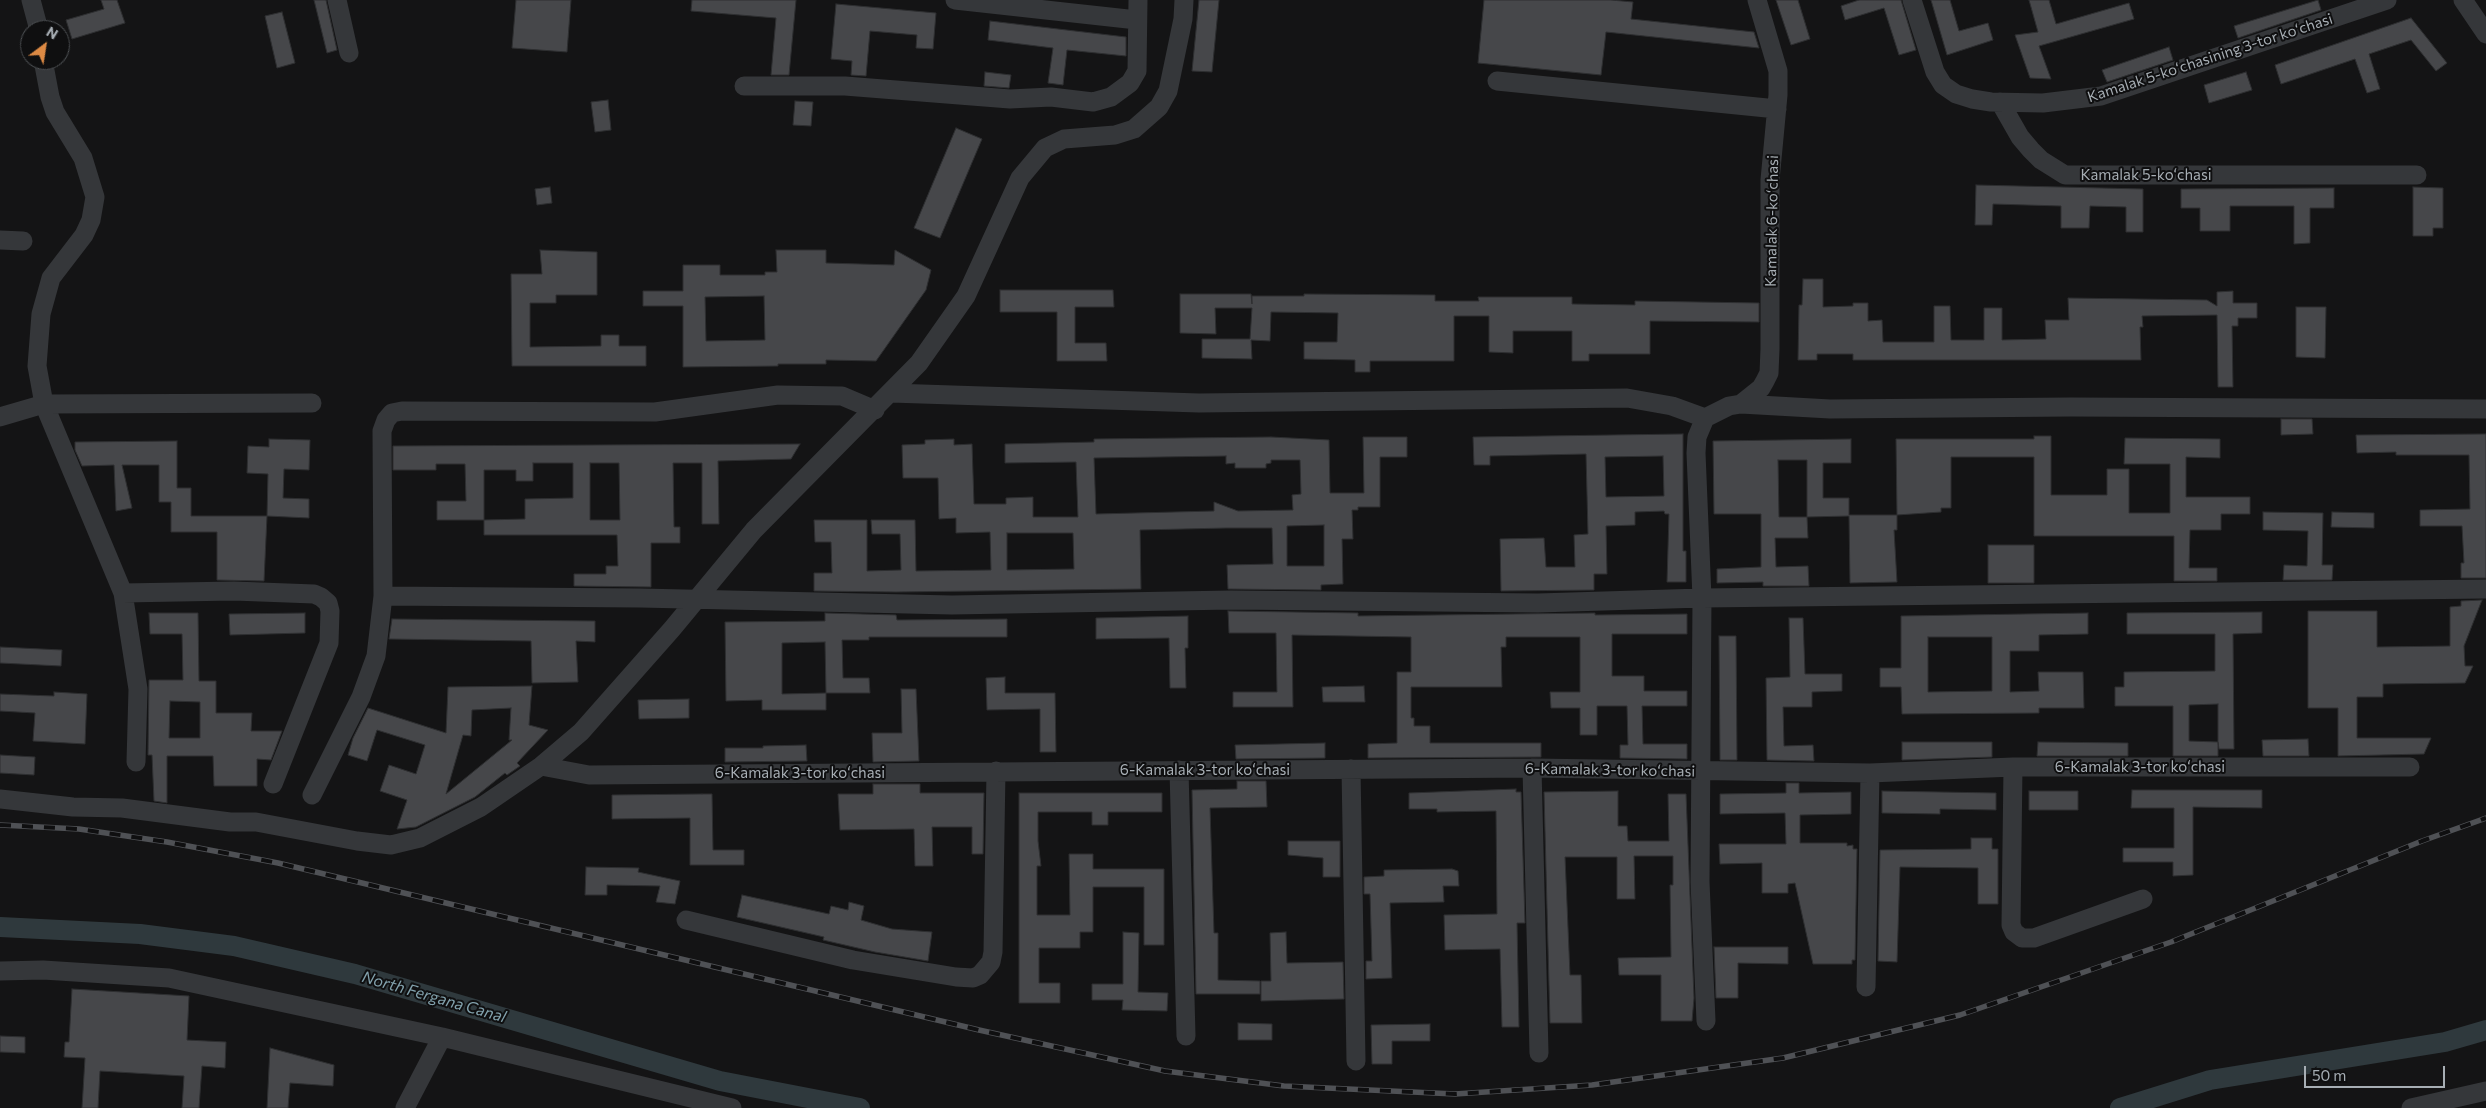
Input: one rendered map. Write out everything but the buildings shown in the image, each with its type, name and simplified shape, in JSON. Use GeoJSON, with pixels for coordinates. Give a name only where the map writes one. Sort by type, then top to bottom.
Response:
{"type":"FeatureCollection","features":[{"type":"Feature","properties":{"kind":"street"},"geometry":{"type":"LineString","coordinates":[[32,0],[37,20]]}},
{"type":"Feature","properties":{"kind":"street"},"geometry":{"type":"LineString","coordinates":[[337,0],[350,53]]}},
{"type":"Feature","properties":{"kind":"street"},"geometry":{"type":"LineString","coordinates":[[955,0],[1137,20]]}},
{"type":"Feature","properties":{"kind":"street"},"geometry":{"type":"LineString","coordinates":[[744,86],[844,86],[1010,99],[1051,97],[1093,102],[1111,96],[1130,83],[1137,71],[1139,37],[1137,20],[1138,0]]}},
{"type":"Feature","properties":{"kind":"street"},"geometry":{"type":"LineString","coordinates":[[0,799],[73,807],[122,808],[230,822],[256,822],[357,841],[391,845],[409,842],[467,816],[541,766],[581,732],[754,530],[875,410],[919,363],[966,296],[1002,213],[1032,161],[1045,148],[1064,139],[1115,135],[1134,129],[1159,107],[1168,91],[1183,19],[1184,0]]}},
{"type":"Feature","properties":{"kind":"street","name":"Kamalak 6-koʻchasi"},"geometry":{"type":"LineString","coordinates":[[1741,404],[1760,388],[1769,373],[1770,180],[1777,109],[1778,71],[1757,0]]}},
{"type":"Feature","properties":{"kind":"street"},"geometry":{"type":"LineString","coordinates":[[1912,0],[1935,72],[1943,85],[1956,94],[1972,99],[2000,102]]}},
{"type":"Feature","properties":{"kind":"street","name":"Kamalak 5-koʻchasining 3-tor koʻchasi"},"geometry":{"type":"LineString","coordinates":[[2000,102],[2044,103],[2101,96],[2387,0]]}},
{"type":"Feature","properties":{"kind":"street"},"geometry":{"type":"LineString","coordinates":[[2462,0],[2486,34]]}},
{"type":"Feature","properties":{"kind":"street"},"geometry":{"type":"LineString","coordinates":[[44,70],[53,105],[83,158],[95,197],[91,220],[84,234],[52,278],[41,314],[37,366],[44,404],[123,593],[138,688],[136,762]]}},
{"type":"Feature","properties":{"kind":"street"},"geometry":{"type":"LineString","coordinates":[[1497,82],[1777,109]]}},
{"type":"Feature","properties":{"kind":"street","name":"Kamalak 5-koʻchasi"},"geometry":{"type":"LineString","coordinates":[[2000,102],[2020,137],[2031,150],[2041,160],[2065,175],[2417,175]]}},
{"type":"Feature","properties":{"kind":"street"},"geometry":{"type":"LineString","coordinates":[[0,240],[23,240]]}},
{"type":"Feature","properties":{"kind":"street"},"geometry":{"type":"LineString","coordinates":[[891,393],[1199,403],[1628,398],[1672,406],[1705,418]]}},
{"type":"Feature","properties":{"kind":"street"},"geometry":{"type":"LineString","coordinates":[[312,795],[361,696],[376,656],[383,596],[382,431],[386,420],[392,413],[402,411],[655,412],[778,395],[842,396],[875,410]]}},
{"type":"Feature","properties":{"kind":"street"},"geometry":{"type":"LineString","coordinates":[[0,417],[44,404],[312,404]]}},
{"type":"Feature","properties":{"kind":"street"},"geometry":{"type":"LineString","coordinates":[[1706,1021],[1700,882],[1702,772],[1700,641],[1702,598],[1696,453],[1697,437],[1705,418],[1729,406],[1741,404],[1830,410],[2061,407],[2486,409]]}},
{"type":"Feature","properties":{"kind":"street"},"geometry":{"type":"LineString","coordinates":[[383,596],[952,606],[1230,600],[1538,603],[1702,598],[2486,589]]}},
{"type":"Feature","properties":{"kind":"street"},"geometry":{"type":"LineString","coordinates":[[123,593],[234,591],[314,594],[328,603],[330,611],[329,643],[273,784]]}},
{"type":"Feature","properties":{"kind":"street","name":"6-Kamalak 3-tor koʻchasi"},"geometry":{"type":"LineString","coordinates":[[541,766],[589,775],[1532,768],[1870,773],[2013,767],[2410,767]]}},
{"type":"Feature","properties":{"kind":"street"},"geometry":{"type":"LineString","coordinates":[[2013,767],[2011,925],[2014,932],[2022,938],[2034,938],[2143,899]]}},
{"type":"Feature","properties":{"kind":"street"},"geometry":{"type":"LineString","coordinates":[[1532,768],[1539,1053]]}},
{"type":"Feature","properties":{"kind":"street"},"geometry":{"type":"LineString","coordinates":[[1351,769],[1356,1061]]}},
{"type":"Feature","properties":{"kind":"street"},"geometry":{"type":"LineString","coordinates":[[1179,770],[1186,1036]]}},
{"type":"Feature","properties":{"kind":"street"},"geometry":{"type":"LineString","coordinates":[[686,920],[853,960],[956,977],[973,978],[980,976],[991,962],[993,952],[996,771]]}},
{"type":"Feature","properties":{"kind":"street"},"geometry":{"type":"LineString","coordinates":[[1866,987],[1870,773]]}},
{"type":"Feature","properties":{"kind":"street"},"geometry":{"type":"LineString","coordinates":[[0,972],[43,970],[170,978],[442,1037],[732,1108]]}},
{"type":"Feature","properties":{"kind":"street"},"geometry":{"type":"LineString","coordinates":[[405,1108],[442,1037]]}},
{"type":"Feature","properties":{"kind":"street"},"geometry":{"type":"LineString","coordinates":[[2412,1108],[2486,1091]]}},
{"type":"Feature","properties":{"kind":"waterway","name":"North Fergana Canal"},"geometry":{"type":"LineString","coordinates":[[0,927],[140,934],[234,946],[355,974],[720,1081],[860,1108]]}},
{"type":"Feature","properties":{"kind":"waterway","name":"North Fergana Canal"},"geometry":{"type":"LineString","coordinates":[[2120,1108],[2210,1080],[2445,1042],[2486,1030]]}},
{"type":"Feature","properties":{"kind":"railway"},"geometry":{"type":"LineString","coordinates":[[0,825],[79,829],[167,842],[278,863],[979,1030],[1165,1071],[1284,1086],[1455,1094],[1592,1085],[1783,1058],[1960,1015],[2171,942],[2422,841],[2486,818]]}}]}
